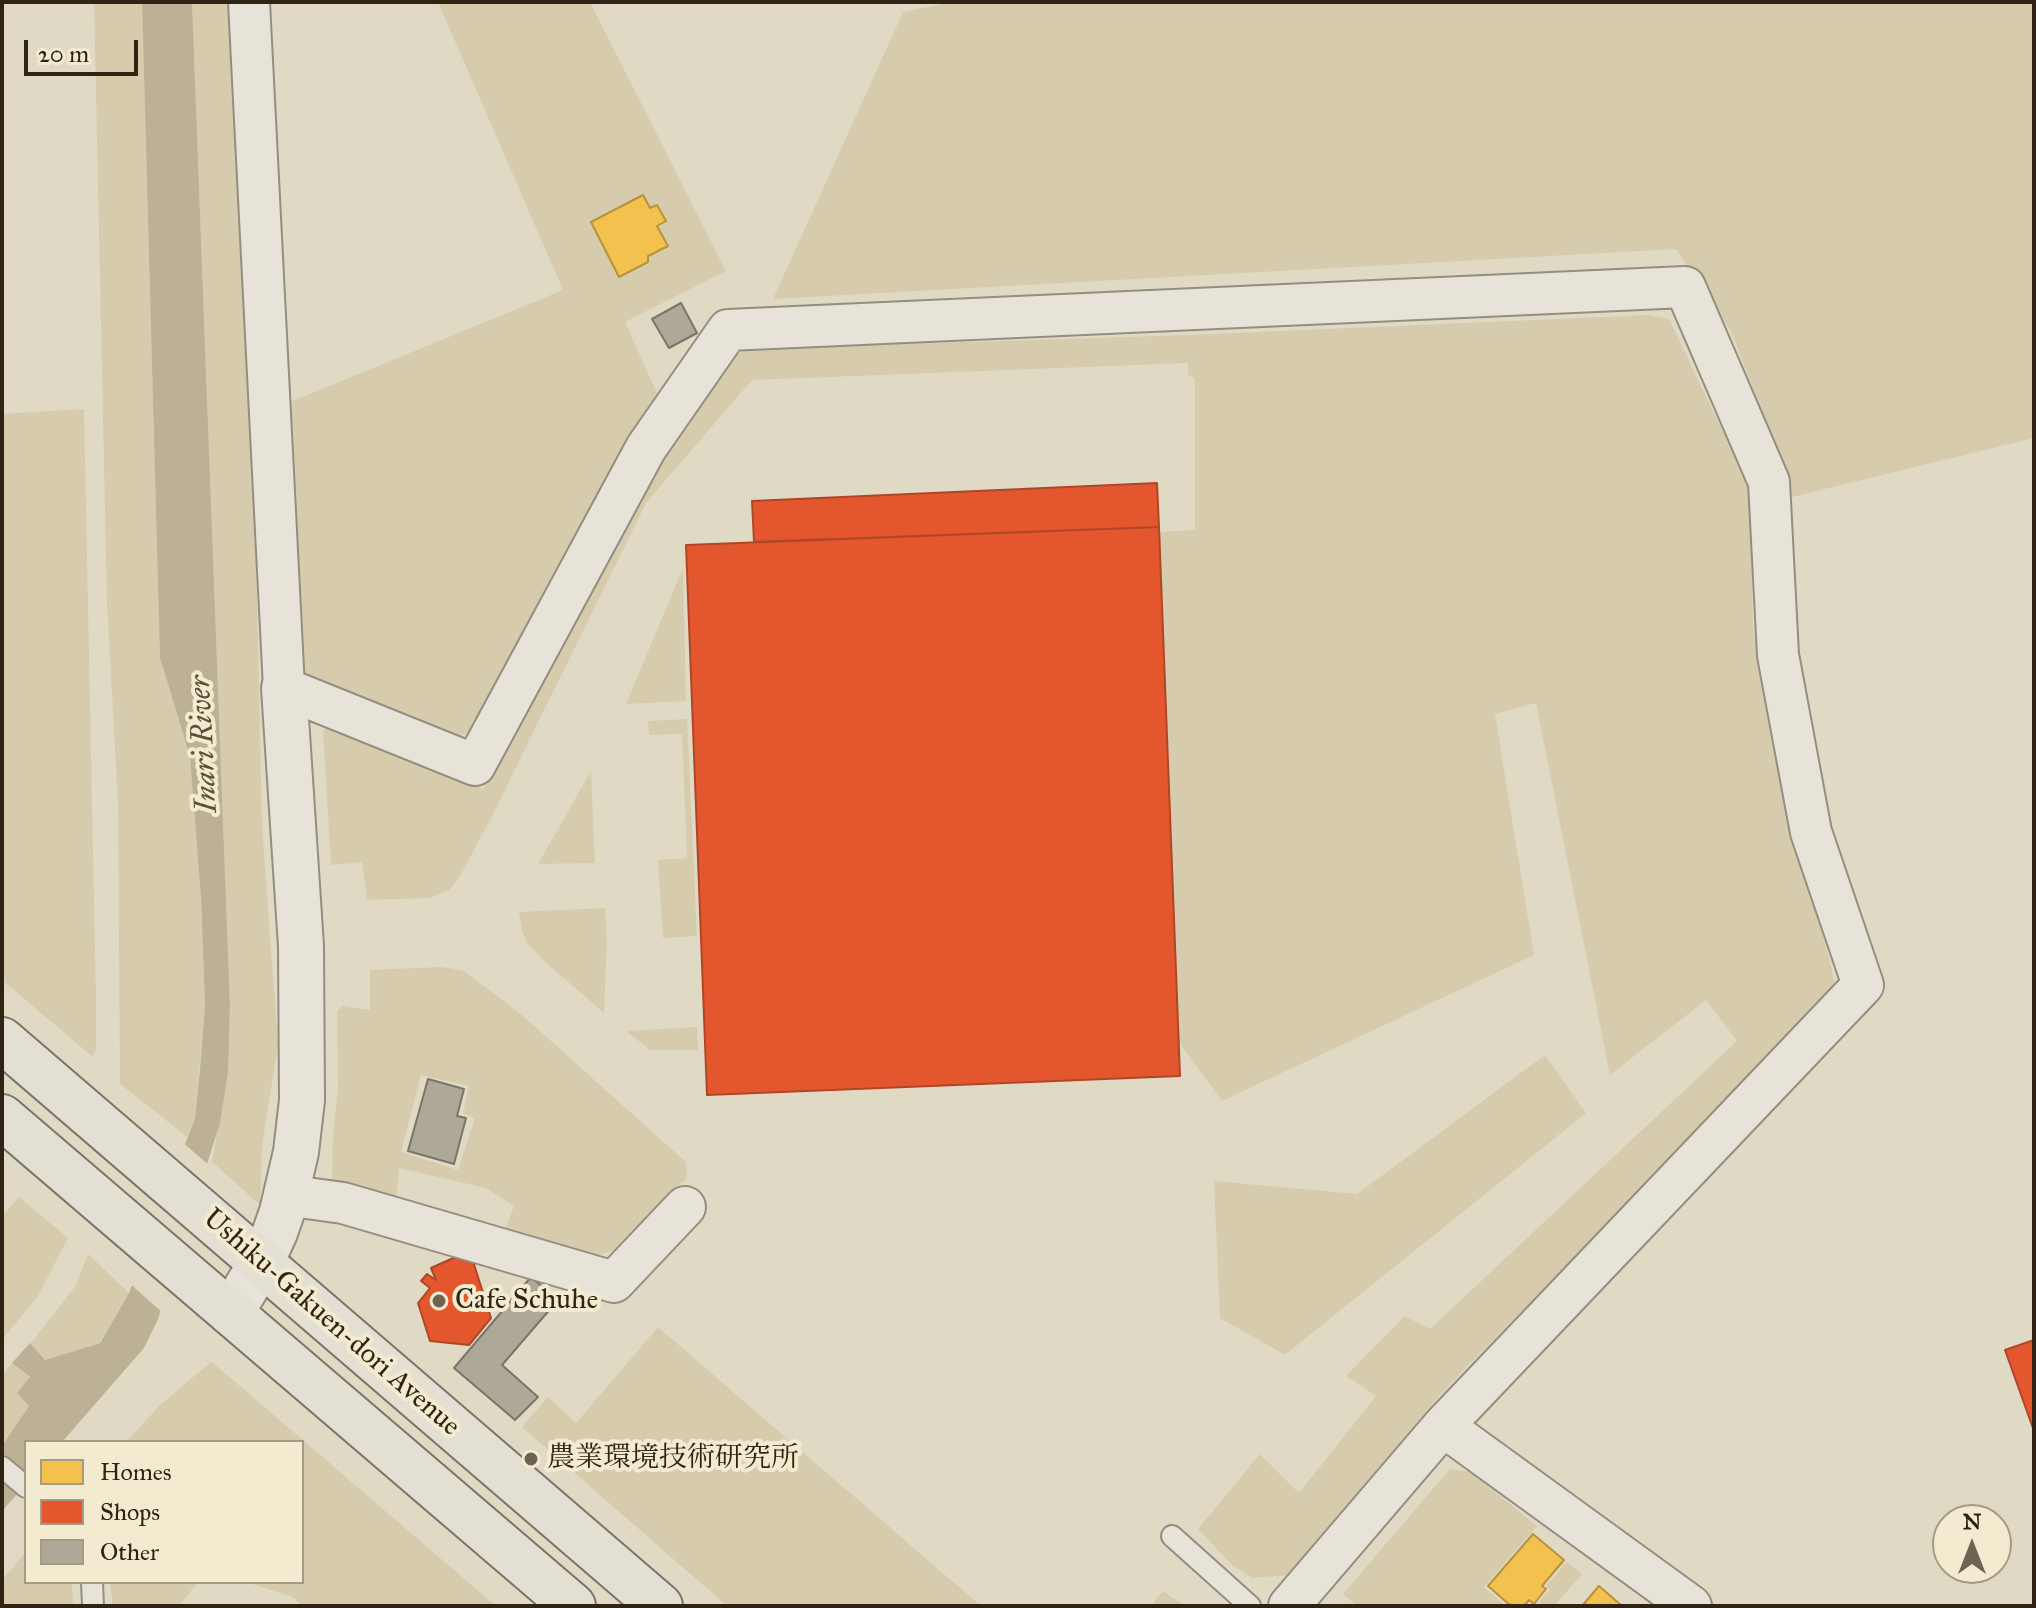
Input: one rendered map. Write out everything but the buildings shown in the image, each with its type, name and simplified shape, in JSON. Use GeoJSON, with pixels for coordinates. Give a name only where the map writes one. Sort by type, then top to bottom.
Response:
{"type":"FeatureCollection","features":[{"type":"Feature","properties":{"kind":"highway","name":"Ushiku-Gakuen-dori Avenue"},"geometry":{"type":"LineString","coordinates":[[2,1040],[660,1606]]}},
{"type":"Feature","properties":{"kind":"highway","name":"Ushiku-Gakuen-dori Avenue"},"geometry":{"type":"LineString","coordinates":[[2,1117],[573,1606]]}},
{"type":"Feature","properties":{"kind":"street"},"geometry":{"type":"LineString","coordinates":[[216,1301],[261,1263],[275,1232],[296,1152],[302,1085],[301,946],[284,688],[249,2]]}},
{"type":"Feature","properties":{"kind":"street"},"geometry":{"type":"LineString","coordinates":[[284,688],[475,765],[646,448],[728,330],[1685,287],[1769,482],[1778,655],[1808,817],[1863,985],[1443,1426],[1289,1606]]}},
{"type":"Feature","properties":{"kind":"street"},"geometry":{"type":"LineString","coordinates":[[285,1195],[343,1203],[614,1282],[685,1207]]}},
{"type":"Feature","properties":{"kind":"street"},"geometry":{"type":"LineString","coordinates":[[1443,1426],[1691,1606]]}},
{"type":"Feature","properties":{"kind":"lane"},"geometry":{"type":"LineString","coordinates":[[2,1467],[24,1485]]}},
{"type":"Feature","properties":{"kind":"lane"},"geometry":{"type":"LineString","coordinates":[[1172,1536],[1250,1606]]}},
{"type":"Feature","properties":{"kind":"lane"},"geometry":{"type":"LineString","coordinates":[[92,1584],[93,1606]]}},
{"type":"Feature","properties":{"kind":"shaded area"},"geometry":{"type":"Polygon","coordinates":[[[94,2],[142,2],[160,658],[191,756],[201,897],[205,1006],[195,1118],[187,1137],[120,1084],[118,803],[107,603],[94,2]]]}},
{"type":"Feature","properties":{"kind":"shaded area"},"geometry":{"type":"Polygon","coordinates":[[[192,2],[232,2],[252,371],[262,826],[278,1045],[262,1146],[260,1205],[212,1162],[228,1072],[230,1006],[192,2]]]}},
{"type":"Feature","properties":{"kind":"shaded area"},"geometry":{"type":"Polygon","coordinates":[[[438,2],[590,2],[726,271],[625,322],[657,393],[628,438],[477,731],[451,737],[299,670],[288,403],[563,290],[438,2]],[[643,195],[591,222],[619,277],[648,263],[648,256],[667,246],[657,226],[665,221],[650,208],[643,195]]]}},
{"type":"Feature","properties":{"kind":"shaded area"},"geometry":{"type":"Polygon","coordinates":[[[952,2],[2034,2],[2034,438],[1788,498],[1786,477],[1732,333],[1676,249],[773,299],[903,12],[952,2]]]}},
{"type":"Feature","properties":{"kind":"shaded area"},"geometry":{"type":"Polygon","coordinates":[[[1649,315],[1669,319],[1750,488],[1753,627],[1789,818],[1830,961],[1833,994],[1443,1391],[1288,1575],[1252,1578],[1232,1565],[1198,1529],[1260,1454],[1299,1493],[1376,1396],[1346,1376],[1405,1316],[1430,1329],[1737,1041],[1706,1000],[1610,1075],[1536,703],[1495,714],[1534,955],[1222,1101],[1178,1041],[1159,532],[1195,530],[1195,380],[1188,374],[1188,363],[752,380],[646,503],[493,814],[459,878],[449,890],[430,898],[367,900],[362,862],[331,865],[323,730],[334,724],[483,789],[658,464],[731,357],[748,349],[1187,335],[1649,315]]]}},
{"type":"Feature","properties":{"kind":"shaded area"},"geometry":{"type":"Polygon","coordinates":[[[84,409],[96,998],[96,1049],[93,1057],[2,980],[2,414],[84,409]]]}},
{"type":"Feature","properties":{"kind":"shaded area"},"geometry":{"type":"Polygon","coordinates":[[[683,568],[686,701],[626,704],[683,568]]]}},
{"type":"Feature","properties":{"kind":"shaded area"},"geometry":{"type":"Polygon","coordinates":[[[687,719],[697,936],[663,938],[658,860],[687,858],[682,734],[649,735],[648,721],[687,719]]]}},
{"type":"Feature","properties":{"kind":"shaded area"},"geometry":{"type":"Polygon","coordinates":[[[591,771],[595,863],[538,864],[591,771]]]}},
{"type":"Feature","properties":{"kind":"shaded area"},"geometry":{"type":"Polygon","coordinates":[[[605,908],[604,1013],[527,943],[519,912],[605,908]]]}},
{"type":"Feature","properties":{"kind":"shaded area"},"geometry":{"type":"Polygon","coordinates":[[[441,967],[464,971],[522,1015],[686,1162],[687,1179],[676,1187],[625,1247],[596,1256],[506,1228],[514,1206],[486,1188],[399,1168],[396,1199],[332,1181],[338,1089],[337,1011],[343,1006],[370,1010],[370,970],[441,967]],[[421,1075],[401,1152],[458,1170],[475,1118],[463,1113],[469,1086],[421,1075]]]}},
{"type":"Feature","properties":{"kind":"shaded area"},"geometry":{"type":"Polygon","coordinates":[[[697,1027],[698,1050],[650,1050],[626,1031],[697,1027]]]}},
{"type":"Feature","properties":{"kind":"shaded area"},"geometry":{"type":"Polygon","coordinates":[[[1545,1055],[1586,1113],[1285,1355],[1220,1318],[1214,1181],[1357,1194],[1545,1055]]]}},
{"type":"Feature","properties":{"kind":"shaded area"},"geometry":{"type":"Polygon","coordinates":[[[19,1197],[68,1238],[38,1296],[2,1340],[2,1216],[19,1197]]]}},
{"type":"Feature","properties":{"kind":"shaded area"},"geometry":{"type":"Polygon","coordinates":[[[88,1254],[129,1293],[99,1343],[45,1360],[30,1344],[75,1287],[88,1254]]]}},
{"type":"Feature","properties":{"kind":"shaded area"},"geometry":{"type":"Polygon","coordinates":[[[658,1327],[981,1606],[727,1606],[522,1427],[548,1397],[576,1423],[658,1327]]]}},
{"type":"Feature","properties":{"kind":"shaded area"},"geometry":{"type":"Polygon","coordinates":[[[212,1362],[303,1440],[128,1440],[160,1405],[212,1362]]]}},
{"type":"Feature","properties":{"kind":"shaded area"},"geometry":{"type":"Polygon","coordinates":[[[12,1363],[30,1378],[29,1406],[6,1442],[2,1439],[2,1376],[12,1363]]]}},
{"type":"Feature","properties":{"kind":"shaded area"},"geometry":{"type":"Polygon","coordinates":[[[304,1441],[496,1606],[302,1606],[293,1597],[252,1584],[304,1584],[304,1441]]]}},
{"type":"Feature","properties":{"kind":"shaded area"},"geometry":{"type":"Polygon","coordinates":[[[1450,1469],[1471,1472],[1537,1526],[1484,1587],[1506,1606],[1357,1606],[1343,1594],[1450,1469]]]}},
{"type":"Feature","properties":{"kind":"shaded area"},"geometry":{"type":"Polygon","coordinates":[[[24,1554],[24,1584],[72,1584],[73,1606],[2,1606],[2,1580],[24,1554]]]}},
{"type":"Feature","properties":{"kind":"shaded area"},"geometry":{"type":"Polygon","coordinates":[[[1567,1562],[1582,1574],[1554,1606],[1544,1606],[1539,1602],[1550,1590],[1546,1586],[1567,1562]]]}},
{"type":"Feature","properties":{"kind":"shaded area"},"geometry":{"type":"Polygon","coordinates":[[[110,1584],[196,1584],[179,1606],[113,1606],[110,1584]]]}},
{"type":"Feature","properties":{"kind":"shaded area"},"geometry":{"type":"Polygon","coordinates":[[[1163,1591],[1185,1606],[1151,1606],[1163,1591]]]}},
{"type":"Feature","properties":{"kind":"water","name":"Inari River"},"geometry":{"type":"Polygon","coordinates":[[[142,2],[192,2],[230,1006],[228,1072],[220,1123],[158,1319],[144,1348],[64,1440],[24,1440],[24,1486],[2,1511],[2,1446],[29,1406],[17,1393],[30,1377],[12,1363],[30,1343],[45,1360],[100,1343],[129,1293],[195,1118],[205,1006],[201,897],[190,756],[160,658],[142,2]]]}},
{"type":"Feature","properties":{"kind":"pier"},"geometry":{"type":"Polygon","coordinates":[[[181,1141],[210,1166],[164,1314],[128,1282],[181,1141]]]}},
{"type":"Feature","properties":{"kind":"place","name":"Cafe Schuhe"},"geometry":{"type":"Point","coordinates":[439,1301]}},
{"type":"Feature","properties":{"kind":"place","name":"農業環境技術研究所"},"geometry":{"type":"Point","coordinates":[531,1459]}}]}
